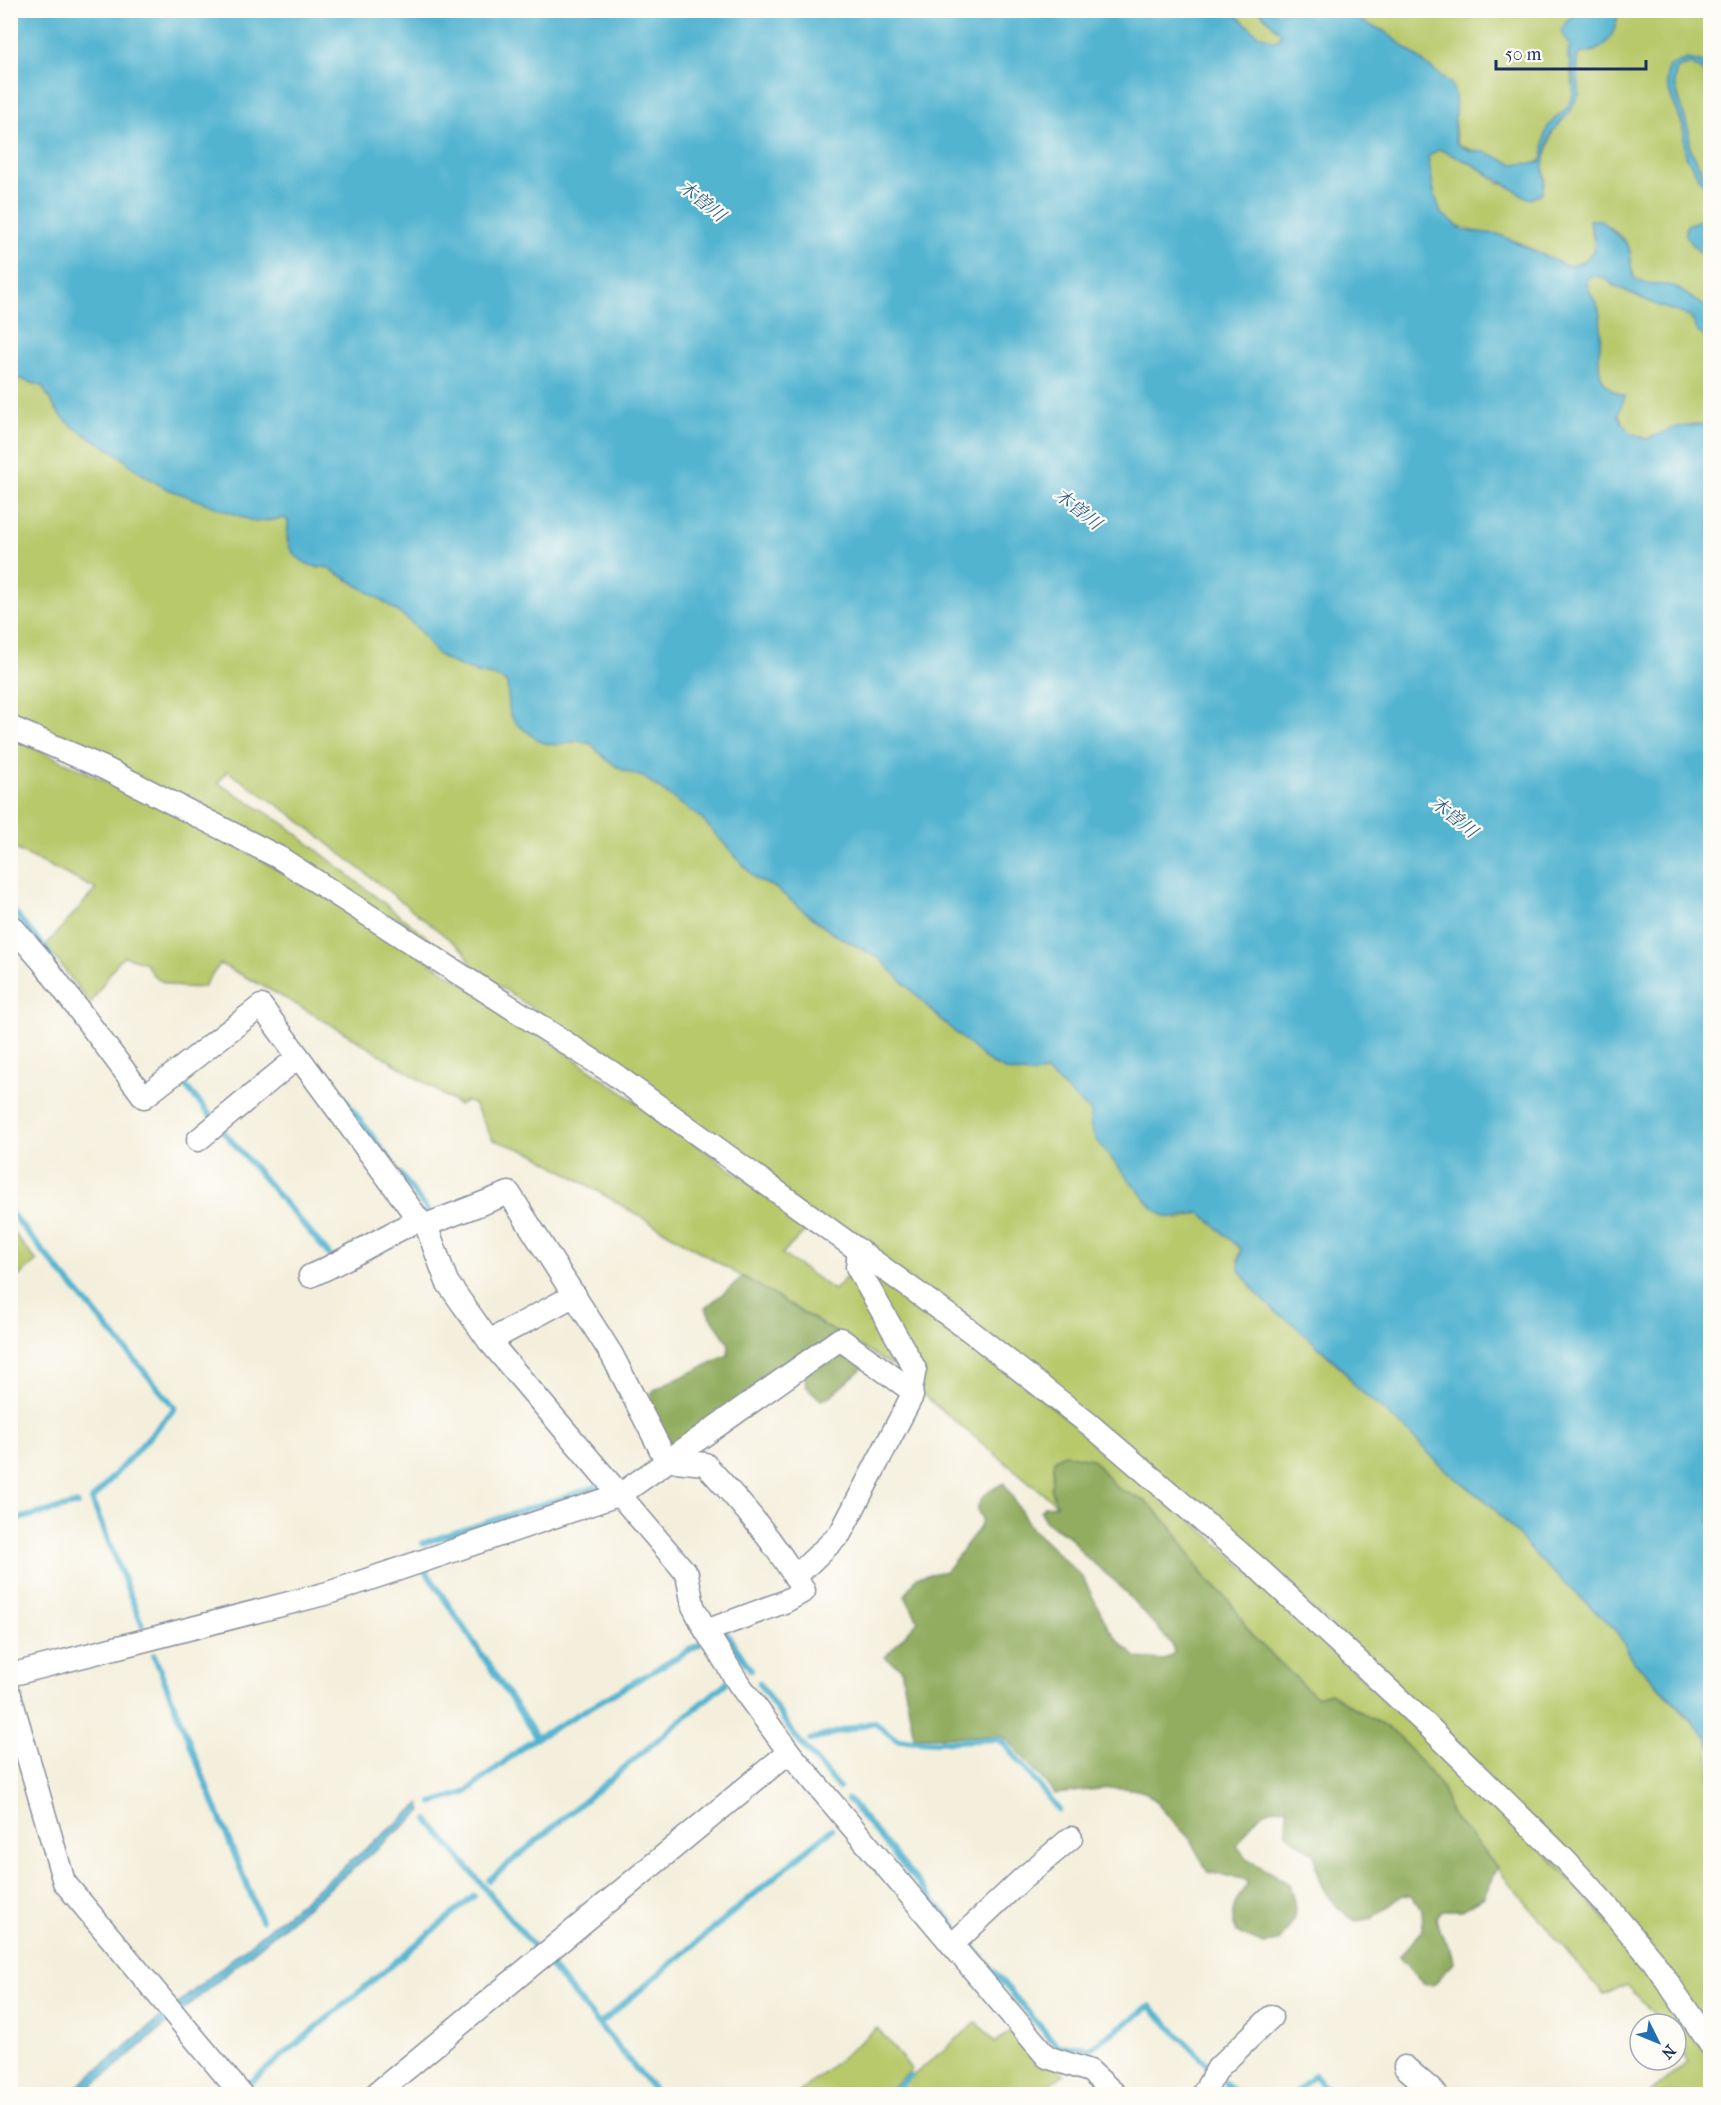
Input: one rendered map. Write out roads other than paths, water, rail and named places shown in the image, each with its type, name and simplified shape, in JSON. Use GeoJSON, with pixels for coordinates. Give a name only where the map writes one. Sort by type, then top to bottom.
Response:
{"type":"FeatureCollection","features":[{"type":"Feature","properties":{"kind":"street"},"geometry":{"type":"LineString","coordinates":[[10,727],[104,768],[280,858],[611,1072],[969,1329],[1089,1424],[1260,1570],[1351,1653],[1563,1858],[1609,1908],[1654,1962],[1710,2044]]}},
{"type":"Feature","properties":{"kind":"street"},"geometry":{"type":"LineString","coordinates":[[10,924],[42,961],[144,1097],[261,1006],[423,1223],[447,1282],[489,1341],[687,1574],[693,1606],[706,1631],[739,1684],[789,1752],[1047,2057],[1090,2071],[1115,2094]]}},
{"type":"Feature","properties":{"kind":"street"},"geometry":{"type":"LineString","coordinates":[[198,1140],[298,1057]]}},
{"type":"Feature","properties":{"kind":"street"},"geometry":{"type":"LineString","coordinates":[[309,1276],[344,1262],[386,1235],[509,1193],[612,1355],[666,1460]]}},
{"type":"Feature","properties":{"kind":"street"},"geometry":{"type":"LineString","coordinates":[[795,1577],[840,1534],[912,1396],[915,1369],[857,1267],[859,1250]]}},
{"type":"Feature","properties":{"kind":"street"},"geometry":{"type":"LineString","coordinates":[[489,1341],[575,1295]]}},
{"type":"Feature","properties":{"kind":"street"},"geometry":{"type":"LineString","coordinates":[[10,1675],[328,1593],[621,1494],[840,1339],[911,1390]]}},
{"type":"Feature","properties":{"kind":"street"},"geometry":{"type":"LineString","coordinates":[[666,1460],[705,1464],[754,1516],[804,1591],[784,1602],[706,1631]]}},
{"type":"Feature","properties":{"kind":"street"},"geometry":{"type":"LineString","coordinates":[[10,1695],[64,1882],[241,2094]]}},
{"type":"Feature","properties":{"kind":"street"},"geometry":{"type":"LineString","coordinates":[[376,2094],[789,1752]]}},
{"type":"Feature","properties":{"kind":"street"},"geometry":{"type":"LineString","coordinates":[[952,1945],[1021,1880],[1071,1839]]}},
{"type":"Feature","properties":{"kind":"street"},"geometry":{"type":"LineString","coordinates":[[1203,2094],[1218,2068],[1271,2017]]}},
{"type":"Feature","properties":{"kind":"street"},"geometry":{"type":"LineString","coordinates":[[1406,2067],[1436,2094]]}},
{"type":"Feature","properties":{"kind":"water","name":"木曽川"},"geometry":{"type":"Polygon","coordinates":[[[11,11],[1232,11],[1257,34],[1275,41],[1279,39],[1281,33],[1259,11],[1359,11],[1358,15],[1364,23],[1384,31],[1451,84],[1455,100],[1454,132],[1458,145],[1471,151],[1485,152],[1513,164],[1540,163],[1547,128],[1570,104],[1574,83],[1568,54],[1570,45],[1561,32],[1567,20],[1581,11],[1618,11],[1609,40],[1600,48],[1577,57],[1579,94],[1569,113],[1551,133],[1543,166],[1545,180],[1542,193],[1531,199],[1526,197],[1474,165],[1439,149],[1428,157],[1434,192],[1441,213],[1465,231],[1498,234],[1565,265],[1585,261],[1595,249],[1596,243],[1589,220],[1600,220],[1627,244],[1635,279],[1645,283],[1674,286],[1710,310],[1710,341],[1698,332],[1690,316],[1659,306],[1613,285],[1605,278],[1592,275],[1587,280],[1588,288],[1599,310],[1601,323],[1600,371],[1604,381],[1612,389],[1625,396],[1618,415],[1626,428],[1633,434],[1647,439],[1676,427],[1710,424],[1710,1746],[1707,1738],[1686,1714],[1634,1661],[1615,1629],[1542,1562],[1491,1505],[1444,1469],[1405,1429],[1356,1387],[1341,1367],[1258,1295],[1239,1270],[1241,1249],[1201,1213],[1171,1217],[1153,1208],[1095,1139],[1090,1124],[1091,1112],[1046,1072],[1030,1074],[1007,1071],[989,1062],[938,1017],[879,958],[832,933],[774,887],[757,880],[702,819],[643,777],[625,771],[608,761],[591,744],[578,741],[555,745],[541,742],[518,725],[510,715],[507,683],[443,658],[435,652],[419,630],[387,604],[326,567],[315,566],[303,561],[290,548],[287,540],[288,521],[284,518],[255,522],[165,488],[139,472],[118,454],[76,429],[59,414],[42,386],[11,376],[11,11]]]}},
{"type":"Feature","properties":{"kind":"water"},"geometry":{"type":"Polygon","coordinates":[[[1687,59],[1703,63],[1710,72],[1710,93],[1704,73],[1692,64],[1677,68],[1674,82],[1689,132],[1690,148],[1710,187],[1710,202],[1704,185],[1686,155],[1683,127],[1668,89],[1667,73],[1670,66],[1687,59]]]}},
{"type":"Feature","properties":{"kind":"water"},"geometry":{"type":"Polygon","coordinates":[[[1710,210],[1710,265],[1685,235],[1687,225],[1707,218],[1710,210]]]}},
{"type":"Feature","properties":{"kind":"water"},"geometry":{"type":"Polygon","coordinates":[[[420,1804],[422,1811],[83,2094],[68,2094],[420,1804]]]}},
{"type":"Feature","properties":{"kind":"waterway"},"geometry":{"type":"LineString","coordinates":[[10,907],[50,955]]}},
{"type":"Feature","properties":{"kind":"waterway"},"geometry":{"type":"LineString","coordinates":[[181,1081],[211,1116]]}},
{"type":"Feature","properties":{"kind":"waterway"},"geometry":{"type":"LineString","coordinates":[[342,1096],[392,1163]]}},
{"type":"Feature","properties":{"kind":"waterway"},"geometry":{"type":"LineString","coordinates":[[222,1130],[332,1258]]}},
{"type":"Feature","properties":{"kind":"waterway"},"geometry":{"type":"LineString","coordinates":[[400,1174],[430,1214]]}},
{"type":"Feature","properties":{"kind":"waterway"},"geometry":{"type":"LineString","coordinates":[[10,1212],[175,1408],[92,1500],[142,1625]]}},
{"type":"Feature","properties":{"kind":"waterway"},"geometry":{"type":"LineString","coordinates":[[423,1543],[595,1487]]}},
{"type":"Feature","properties":{"kind":"waterway"},"geometry":{"type":"LineString","coordinates":[[10,1521],[77,1504]]}},
{"type":"Feature","properties":{"kind":"waterway"},"geometry":{"type":"LineString","coordinates":[[426,1571],[537,1738]]}},
{"type":"Feature","properties":{"kind":"waterway"},"geometry":{"type":"LineString","coordinates":[[726,1633],[751,1670]]}},
{"type":"Feature","properties":{"kind":"waterway"},"geometry":{"type":"LineString","coordinates":[[432,1803],[465,1793],[528,1743],[700,1644]]}},
{"type":"Feature","properties":{"kind":"waterway"},"geometry":{"type":"LineString","coordinates":[[154,1655],[261,1920]]}},
{"type":"Feature","properties":{"kind":"waterway"},"geometry":{"type":"LineString","coordinates":[[489,1880],[726,1683]]}},
{"type":"Feature","properties":{"kind":"waterway"},"geometry":{"type":"LineString","coordinates":[[759,1683],[794,1735],[839,1788]]}},
{"type":"Feature","properties":{"kind":"waterway"},"geometry":{"type":"LineString","coordinates":[[810,1740],[874,1722],[897,1740],[939,1742],[998,1739],[1005,1744],[1059,1810]]}},
{"type":"Feature","properties":{"kind":"waterway"},"geometry":{"type":"LineString","coordinates":[[848,1799],[958,1930]]}},
{"type":"Feature","properties":{"kind":"waterway"},"geometry":{"type":"LineString","coordinates":[[428,1820],[535,1948]]}},
{"type":"Feature","properties":{"kind":"waterway"},"geometry":{"type":"LineString","coordinates":[[603,2021],[832,1829]]}},
{"type":"Feature","properties":{"kind":"waterway"},"geometry":{"type":"LineString","coordinates":[[245,2087],[474,1896]]}},
{"type":"Feature","properties":{"kind":"waterway"},"geometry":{"type":"LineString","coordinates":[[971,1945],[1057,2046],[1091,2048],[1150,2006],[1209,2066]]}},
{"type":"Feature","properties":{"kind":"waterway"},"geometry":{"type":"LineString","coordinates":[[547,1962],[657,2094]]}},
{"type":"Feature","properties":{"kind":"waterway"},"geometry":{"type":"LineString","coordinates":[[1295,2094],[1314,2075],[1331,2094]]}},
{"type":"Feature","properties":{"kind":"waterway"},"geometry":{"type":"LineString","coordinates":[[888,2094],[910,2076]]}},
{"type":"Feature","properties":{"kind":"waterway"},"geometry":{"type":"LineString","coordinates":[[1225,2083],[1237,2094]]}}]}
